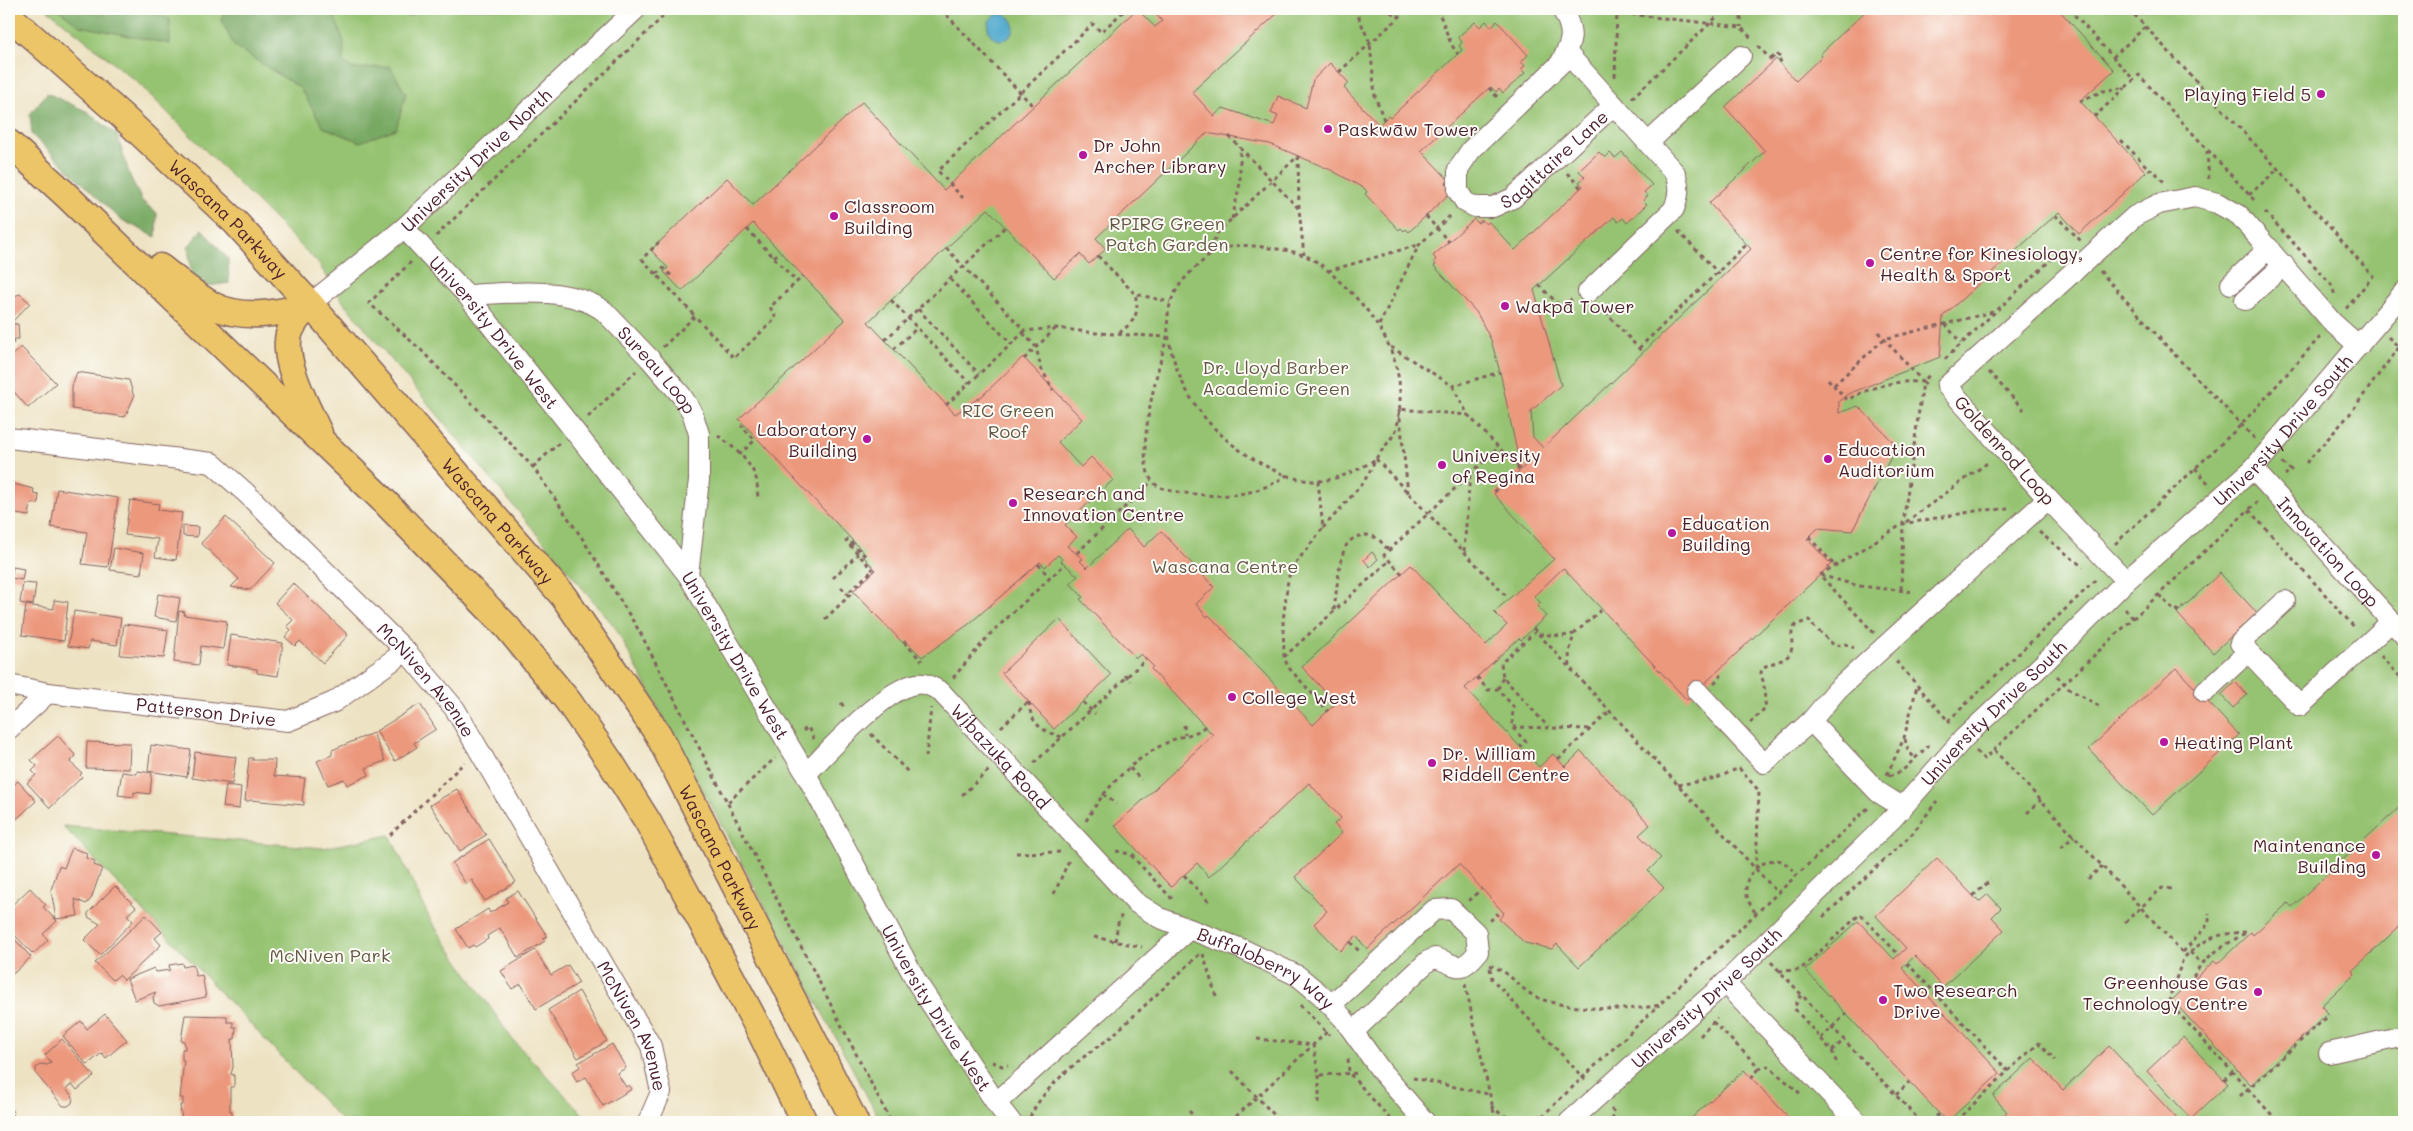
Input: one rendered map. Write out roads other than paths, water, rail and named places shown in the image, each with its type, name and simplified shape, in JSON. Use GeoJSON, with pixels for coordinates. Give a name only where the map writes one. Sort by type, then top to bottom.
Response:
{"type":"FeatureCollection","features":[{"type":"Feature","properties":{"kind":"main road","name":"Wascana Parkway"},"geometry":{"type":"LineString","coordinates":[[9,16],[122,116],[235,222],[310,304],[564,597],[614,667],[658,734],[855,1122]]}},
{"type":"Feature","properties":{"kind":"main road"},"geometry":{"type":"LineString","coordinates":[[9,143],[66,195],[385,502],[507,627],[568,701],[611,762],[648,822],[761,1033],[804,1122]]}},
{"type":"Feature","properties":{"kind":"main road"},"geometry":{"type":"LineString","coordinates":[[66,195],[174,279],[216,306],[249,314],[283,313],[310,304]]}},
{"type":"Feature","properties":{"kind":"main road"},"geometry":{"type":"LineString","coordinates":[[310,304],[295,321],[288,340],[293,376],[324,445]]}},
{"type":"Feature","properties":{"kind":"street","name":"University Drive North"},"geometry":{"type":"LineString","coordinates":[[310,304],[404,228],[636,9]]}},
{"type":"Feature","properties":{"kind":"street"},"geometry":{"type":"LineString","coordinates":[[1562,9],[1571,24],[1571,43],[1566,52]]}},
{"type":"Feature","properties":{"kind":"street","name":"Sagittaire Lane"},"geometry":{"type":"LineString","coordinates":[[1566,52],[1616,108],[1513,198],[1493,206],[1475,207],[1464,202],[1458,191],[1458,169],[1471,150],[1560,64],[1566,52]]}},
{"type":"Feature","properties":{"kind":"street"},"geometry":{"type":"LineString","coordinates":[[1648,143],[1741,56]]}},
{"type":"Feature","properties":{"kind":"street"},"geometry":{"type":"LineString","coordinates":[[1593,298],[1674,210],[1679,195],[1679,186],[1674,173],[1616,108]]}},
{"type":"Feature","properties":{"kind":"street","name":"Goldenrod Loop"},"geometry":{"type":"LineString","coordinates":[[2119,588],[2102,570],[2048,499],[1994,457],[1947,386],[2086,245],[2135,216],[2160,204],[2180,198],[2195,197],[2217,203],[2239,215],[2284,264],[2338,314],[2359,346]]}},
{"type":"Feature","properties":{"kind":"street","name":"University Drive West"},"geometry":{"type":"LineString","coordinates":[[404,228],[467,295],[688,575],[806,774],[918,984],[996,1103],[1020,1120]]}},
{"type":"Feature","properties":{"kind":"street"},"geometry":{"type":"LineString","coordinates":[[2231,284],[2269,248]]}},
{"type":"Feature","properties":{"kind":"street"},"geometry":{"type":"LineString","coordinates":[[2245,300],[2284,264]]}},
{"type":"Feature","properties":{"kind":"street","name":"University Drive South"},"geometry":{"type":"LineString","coordinates":[[1569,1122],[1698,1007],[1732,990],[1766,956],[1964,738],[2045,662],[2119,588],[2253,470],[2404,292]]}},
{"type":"Feature","properties":{"kind":"street","name":"Sureau Loop"},"geometry":{"type":"LineString","coordinates":[[467,295],[547,295],[578,298],[592,303],[611,318],[681,395],[692,412],[699,434],[699,480],[688,575]]}},
{"type":"Feature","properties":{"kind":"street","name":"McNiven Avenue"},"geometry":{"type":"LineString","coordinates":[[9,438],[212,464],[253,500],[406,651],[455,709],[651,1046],[661,1092],[648,1122]]}},
{"type":"Feature","properties":{"kind":"street","name":"Innovation Loop"},"geometry":{"type":"LineString","coordinates":[[2253,470],[2398,628]]}},
{"type":"Feature","properties":{"kind":"street"},"geometry":{"type":"LineString","coordinates":[[1697,691],[1764,764],[1811,722],[1844,684],[2016,513],[2048,499]]}},
{"type":"Feature","properties":{"kind":"street"},"geometry":{"type":"LineString","coordinates":[[2285,602],[2240,643],[2300,706],[2369,643],[2398,628]]}},
{"type":"Feature","properties":{"kind":"street","name":"Patterson Drive"},"geometry":{"type":"LineString","coordinates":[[9,685],[48,693],[288,721],[334,702],[406,651]]}},
{"type":"Feature","properties":{"kind":"street"},"geometry":{"type":"LineString","coordinates":[[2205,692],[2248,652]]}},
{"type":"Feature","properties":{"kind":"street","name":"Wį́bazuką Road"},"geometry":{"type":"LineString","coordinates":[[806,774],[886,697],[906,686],[923,684],[942,692],[1135,902],[1160,918],[1189,929]]}},
{"type":"Feature","properties":{"kind":"street"},"geometry":{"type":"LineString","coordinates":[[9,729],[48,693]]}},
{"type":"Feature","properties":{"kind":"street"},"geometry":{"type":"LineString","coordinates":[[1811,722],[1878,792],[1902,807]]}},
{"type":"Feature","properties":{"kind":"street"},"geometry":{"type":"LineString","coordinates":[[1330,1005],[1434,910],[1446,908],[1457,912],[1476,933],[1484,958],[1471,961],[1462,967],[1451,966],[1435,958],[1428,961],[1354,1031]]}},
{"type":"Feature","properties":{"kind":"street","name":"Buffaloberry Way"},"geometry":{"type":"LineString","coordinates":[[996,1103],[1162,951],[1189,929],[1242,949],[1298,976],[1330,1005],[1354,1031],[1382,1072],[1425,1122]]}},
{"type":"Feature","properties":{"kind":"street"},"geometry":{"type":"LineString","coordinates":[[1732,990],[1856,1122]]}},
{"type":"Feature","properties":{"kind":"street"},"geometry":{"type":"LineString","coordinates":[[2328,1052],[2404,1036]]}},
{"type":"Feature","properties":{"kind":"water"},"geometry":{"type":"Polygon","coordinates":[[[1001,14],[1010,18],[1014,27],[1010,36],[1001,40],[992,36],[988,27],[992,18],[1001,14]]]}},
{"type":"Feature","properties":{"kind":"place","name":"Playing Field 5"},"geometry":{"type":"Point","coordinates":[2321,94]}},
{"type":"Feature","properties":{"kind":"place","name":"Paskwāw Tower"},"geometry":{"type":"Point","coordinates":[1328,129]}},
{"type":"Feature","properties":{"kind":"place","name":"Dr John Archer Library"},"geometry":{"type":"Point","coordinates":[1083,155]}},
{"type":"Feature","properties":{"kind":"place","name":"Classroom Building"},"geometry":{"type":"Point","coordinates":[834,216]}},
{"type":"Feature","properties":{"kind":"place","name":"Centre for Kinesiology, Health & Sport"},"geometry":{"type":"Point","coordinates":[1870,263]}},
{"type":"Feature","properties":{"kind":"place","name":"Wakpā Tower"},"geometry":{"type":"Point","coordinates":[1505,306]}},
{"type":"Feature","properties":{"kind":"place","name":"Laboratory Building"},"geometry":{"type":"Point","coordinates":[867,439]}},
{"type":"Feature","properties":{"kind":"place","name":"Education Auditorium"},"geometry":{"type":"Point","coordinates":[1828,459]}},
{"type":"Feature","properties":{"kind":"place","name":"University of Regina"},"geometry":{"type":"Point","coordinates":[1442,465]}},
{"type":"Feature","properties":{"kind":"place","name":"Research and Innovation Centre"},"geometry":{"type":"Point","coordinates":[1013,503]}},
{"type":"Feature","properties":{"kind":"place","name":"Education Building"},"geometry":{"type":"Point","coordinates":[1672,533]}},
{"type":"Feature","properties":{"kind":"place","name":"College West"},"geometry":{"type":"Point","coordinates":[1232,697]}},
{"type":"Feature","properties":{"kind":"place","name":"Heating Plant"},"geometry":{"type":"Point","coordinates":[2164,742]}},
{"type":"Feature","properties":{"kind":"place","name":"Dr. William Riddell Centre"},"geometry":{"type":"Point","coordinates":[1432,763]}},
{"type":"Feature","properties":{"kind":"place","name":"Maintenance Building"},"geometry":{"type":"Point","coordinates":[2376,855]}},
{"type":"Feature","properties":{"kind":"place","name":"Greenhouse Gas Technology Centre"},"geometry":{"type":"Point","coordinates":[2258,992]}},
{"type":"Feature","properties":{"kind":"place","name":"Two Research Drive"},"geometry":{"type":"Point","coordinates":[1883,1000]}},
{"type":"Feature","properties":{"kind":"park label","name":"RPIRG Green Patch Garden"},"geometry":{"type":"Point","coordinates":[1167,233]}},
{"type":"Feature","properties":{"kind":"park label","name":"Dr. Lloyd Barber Academic Green"},"geometry":{"type":"Point","coordinates":[1276,377]}},
{"type":"Feature","properties":{"kind":"park label","name":"RIC Green Roof"},"geometry":{"type":"Point","coordinates":[1008,420]}},
{"type":"Feature","properties":{"kind":"park label","name":"Wascana Centre"},"geometry":{"type":"Point","coordinates":[1225,566]}},
{"type":"Feature","properties":{"kind":"park label","name":"McNiven Park"},"geometry":{"type":"Point","coordinates":[330,955]}}]}
